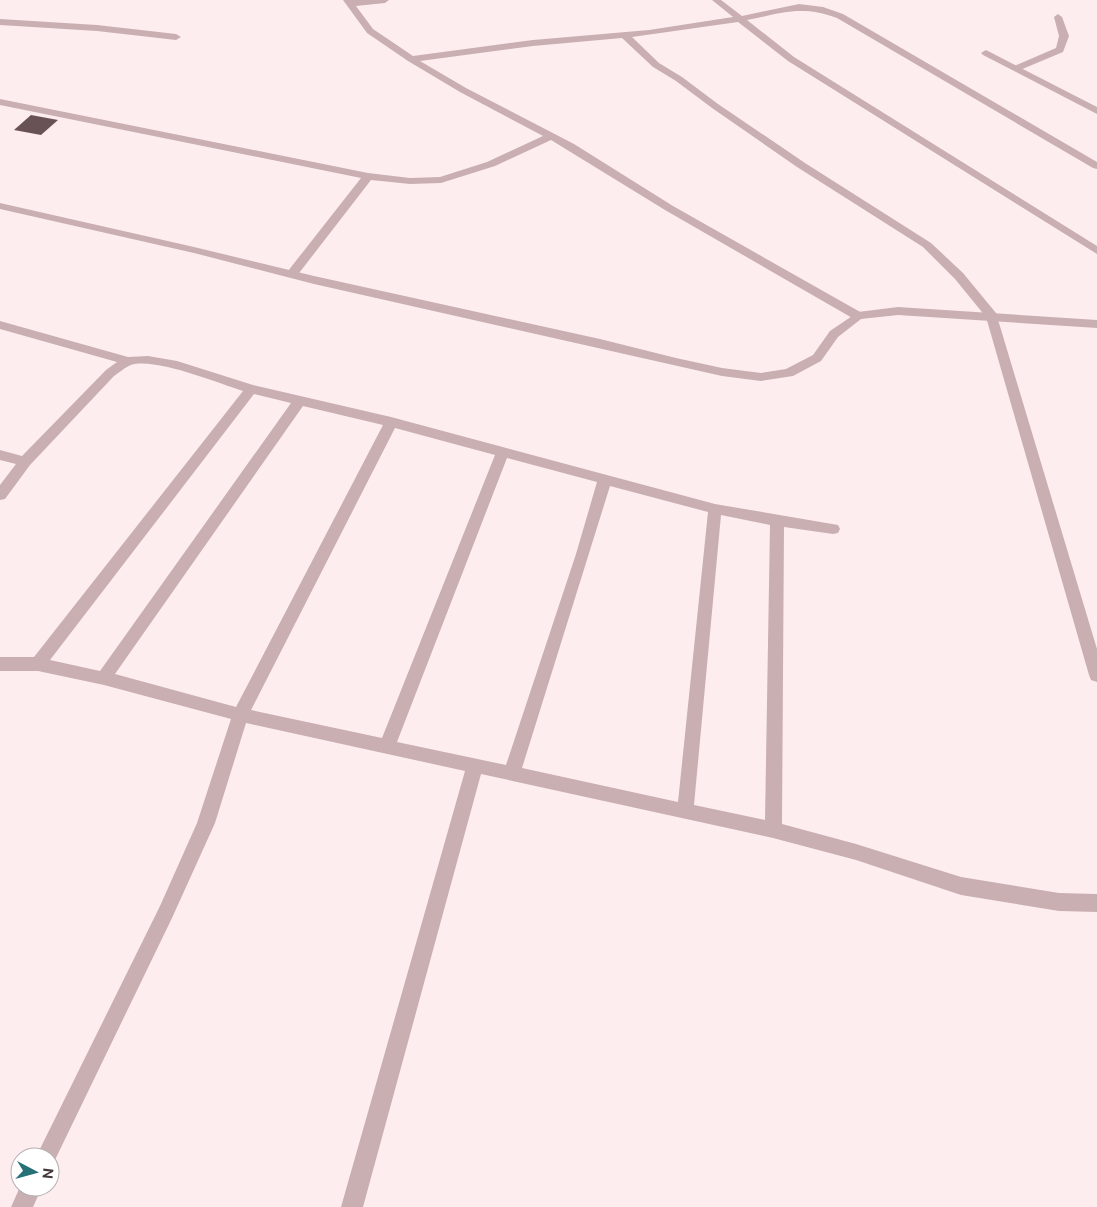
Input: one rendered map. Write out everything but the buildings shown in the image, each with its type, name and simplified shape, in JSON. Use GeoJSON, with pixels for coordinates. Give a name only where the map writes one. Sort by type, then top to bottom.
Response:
{"type":"FeatureCollection","features":[{"type":"Feature","properties":{"kind":"street"},"geometry":{"type":"LineString","coordinates":[[348,2],[385,0]]}},
{"type":"Feature","properties":{"kind":"street"},"geometry":{"type":"LineString","coordinates":[[716,0],[791,59],[1097,251]]}},
{"type":"Feature","properties":{"kind":"street"},"geometry":{"type":"LineString","coordinates":[[348,2],[370,30],[411,59],[551,136],[669,208],[858,316]]}},
{"type":"Feature","properties":{"kind":"street"},"geometry":{"type":"LineString","coordinates":[[411,59],[533,43],[625,36],[740,19],[799,7],[823,10],[840,16],[1097,166]]}},
{"type":"Feature","properties":{"kind":"street"},"geometry":{"type":"LineString","coordinates":[[1017,68],[1060,50],[1064,36],[1058,16]]}},
{"type":"Feature","properties":{"kind":"street"},"geometry":{"type":"LineString","coordinates":[[0,22],[97,28],[176,37]]}},
{"type":"Feature","properties":{"kind":"street"},"geometry":{"type":"LineString","coordinates":[[625,36],[656,64],[715,106],[927,245],[959,276],[992,316],[1097,675]]}},
{"type":"Feature","properties":{"kind":"street"},"geometry":{"type":"LineString","coordinates":[[986,53],[1097,111]]}},
{"type":"Feature","properties":{"kind":"street"},"geometry":{"type":"LineString","coordinates":[[0,102],[368,176],[410,181],[441,180],[491,164],[551,136]]}},
{"type":"Feature","properties":{"kind":"street"},"geometry":{"type":"LineString","coordinates":[[292,274],[368,176]]}},
{"type":"Feature","properties":{"kind":"street"},"geometry":{"type":"LineString","coordinates":[[0,206],[292,274],[600,342],[685,364],[761,378],[789,373],[816,358],[834,334],[858,316],[898,311],[1097,324]]}},
{"type":"Feature","properties":{"kind":"street"},"geometry":{"type":"LineString","coordinates":[[0,325],[128,361],[148,360],[177,365],[251,389],[391,422],[714,508],[777,521],[833,529]]}},
{"type":"Feature","properties":{"kind":"street"},"geometry":{"type":"LineString","coordinates":[[0,495],[25,462],[110,373],[128,361]]}},
{"type":"Feature","properties":{"kind":"street"},"geometry":{"type":"LineString","coordinates":[[38,664],[251,389]]}},
{"type":"Feature","properties":{"kind":"street"},"geometry":{"type":"LineString","coordinates":[[104,678],[298,401]]}},
{"type":"Feature","properties":{"kind":"street"},"geometry":{"type":"LineString","coordinates":[[51,1147],[166,912],[206,823],[240,715],[391,422]]}},
{"type":"Feature","properties":{"kind":"street"},"geometry":{"type":"LineString","coordinates":[[387,746],[503,452]]}},
{"type":"Feature","properties":{"kind":"street"},"geometry":{"type":"LineString","coordinates":[[0,455],[25,462]]}},
{"type":"Feature","properties":{"kind":"street"},"geometry":{"type":"LineString","coordinates":[[512,772],[541,676],[581,561],[605,480]]}},
{"type":"Feature","properties":{"kind":"street"},"geometry":{"type":"LineString","coordinates":[[685,812],[714,508]]}},
{"type":"Feature","properties":{"kind":"street"},"geometry":{"type":"LineString","coordinates":[[773,830],[777,521]]}},
{"type":"Feature","properties":{"kind":"street"},"geometry":{"type":"LineString","coordinates":[[0,664],[38,664],[104,678],[240,715],[512,772],[685,812],[773,830],[856,852],[961,886],[1059,902],[1097,903]]}},
{"type":"Feature","properties":{"kind":"street"},"geometry":{"type":"LineString","coordinates":[[352,1207],[475,765]]}}]}
